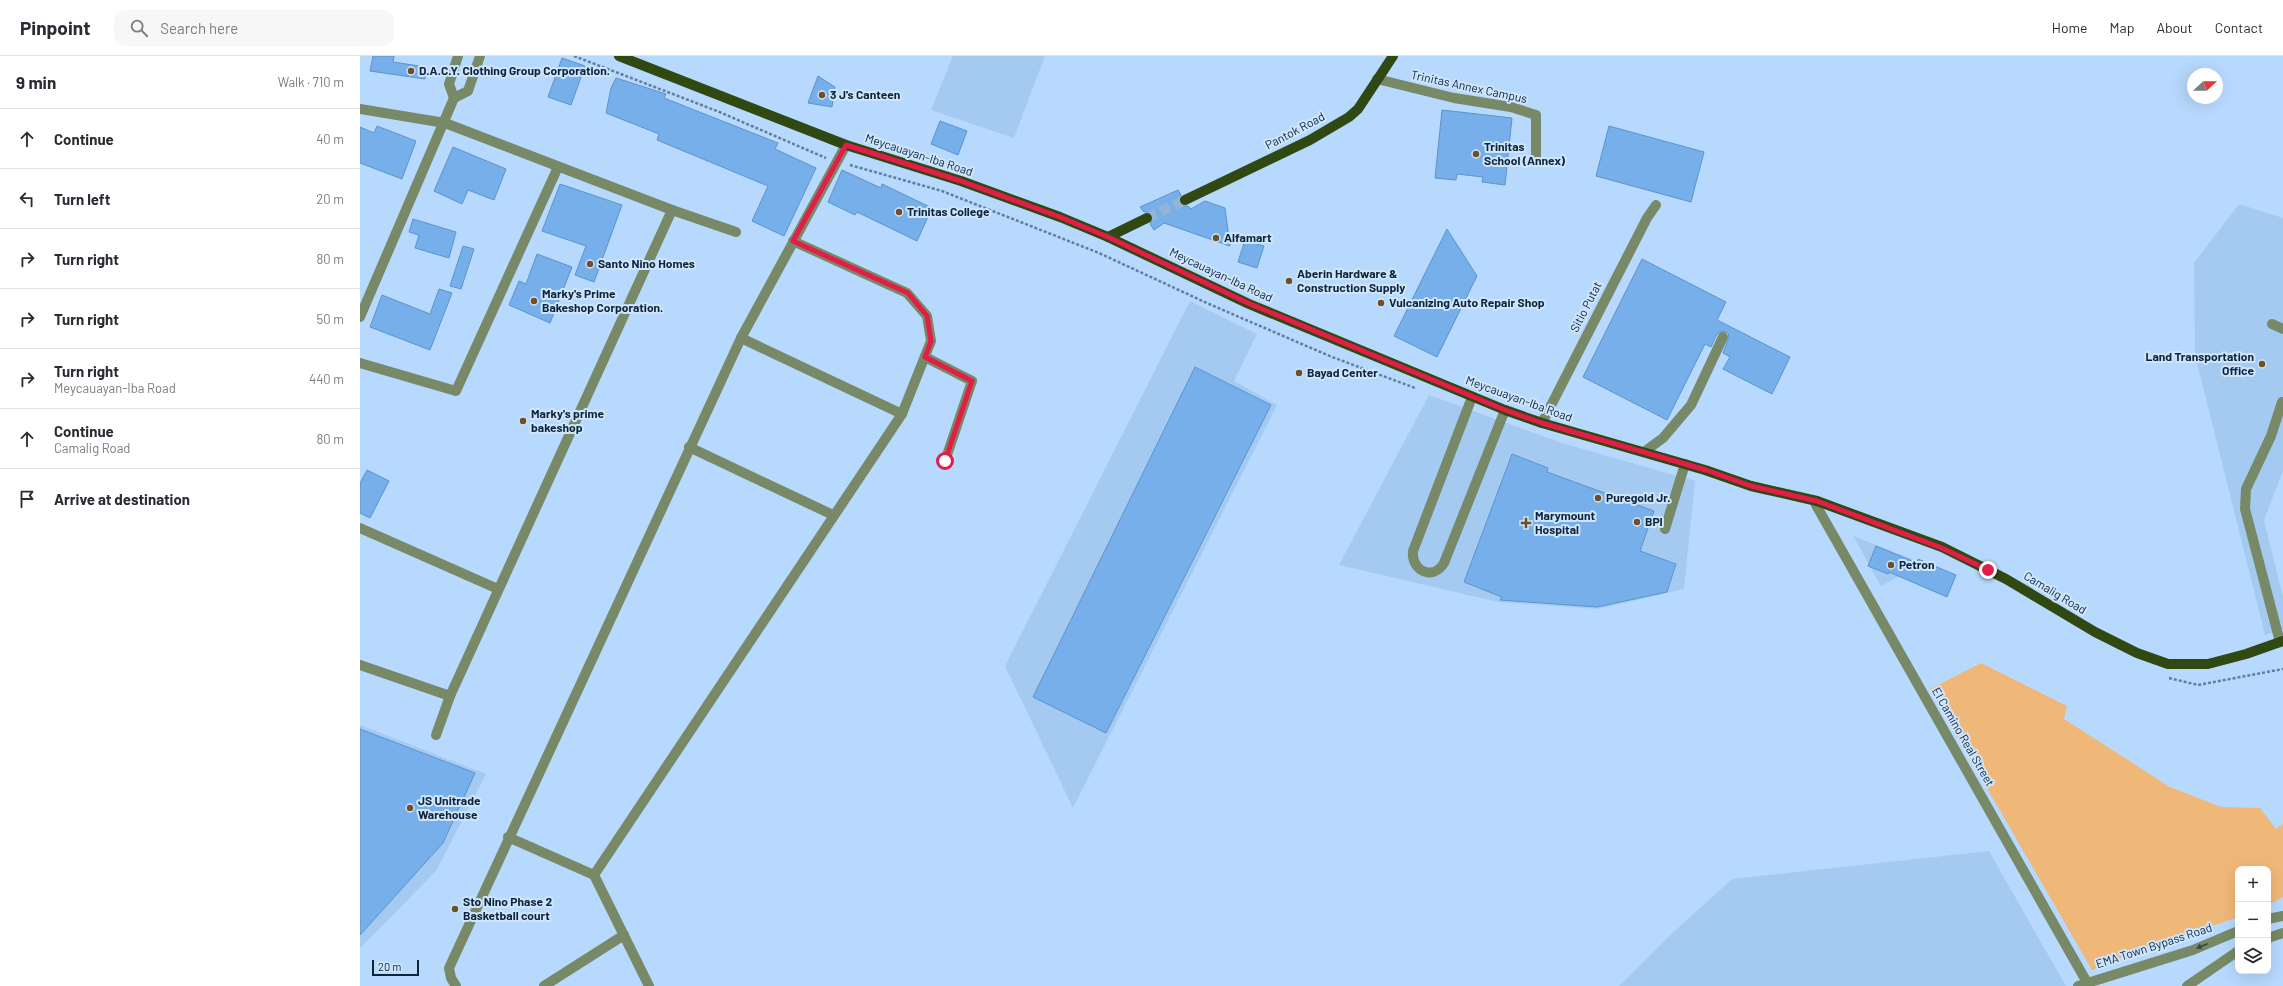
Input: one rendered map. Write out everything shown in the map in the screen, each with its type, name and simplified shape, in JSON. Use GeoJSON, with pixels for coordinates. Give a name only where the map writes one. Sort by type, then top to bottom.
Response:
{"type":"FeatureCollection","features":[{"type":"Feature","properties":{"kind":"main road","name":"Meycauayan-Iba Road"},"geometry":{"type":"LineString","coordinates":[[619,56],[846,145],[961,181],[1108,237],[1250,304],[1505,410],[1542,423],[1685,464],[1751,486],[1817,501]]}},
{"type":"Feature","properties":{"kind":"main road","name":"Pantok Road"},"geometry":{"type":"LineString","coordinates":[[1185,200],[1310,140],[1349,118],[1358,108],[1393,56]]}},
{"type":"Feature","properties":{"kind":"main road"},"geometry":{"type":"LineString","coordinates":[[1108,237],[1147,218]]}},
{"type":"Feature","properties":{"kind":"main road","name":"Camalig Road"},"geometry":{"type":"LineString","coordinates":[[1817,501],[1942,548],[1981,566],[2095,632],[2137,652],[2168,664],[2208,664],[2282,642]]}},
{"type":"Feature","properties":{"kind":"street"},"geometry":{"type":"LineString","coordinates":[[360,317],[445,123],[454,98],[449,84],[458,56]]}},
{"type":"Feature","properties":{"kind":"street"},"geometry":{"type":"LineString","coordinates":[[454,98],[468,91],[480,56]]}},
{"type":"Feature","properties":{"kind":"street","name":"Trinitas Annex Campus"},"geometry":{"type":"LineString","coordinates":[[1377,79],[1454,98],[1511,107],[1536,115],[1536,159]]}},
{"type":"Feature","properties":{"kind":"street"},"geometry":{"type":"LineString","coordinates":[[360,109],[445,123],[672,210],[736,232]]}},
{"type":"Feature","properties":{"kind":"street"},"geometry":{"type":"LineString","coordinates":[[456,986],[451,978],[449,968],[508,837],[741,338],[846,145]]}},
{"type":"Feature","properties":{"kind":"street"},"geometry":{"type":"LineString","coordinates":[[360,363],[456,391],[558,167]]}},
{"type":"Feature","properties":{"kind":"street","name":"Sitio Putat"},"geometry":{"type":"LineString","coordinates":[[1542,423],[1647,218],[1656,204]]}},
{"type":"Feature","properties":{"kind":"street"},"geometry":{"type":"LineString","coordinates":[[436,735],[450,696],[498,589],[672,210]]}},
{"type":"Feature","properties":{"kind":"street"},"geometry":{"type":"LineString","coordinates":[[594,875],[833,515],[902,414],[931,341],[927,316],[908,293],[793,241]]}},
{"type":"Feature","properties":{"kind":"street"},"geometry":{"type":"LineString","coordinates":[[2272,324],[2283,329]]}},
{"type":"Feature","properties":{"kind":"street"},"geometry":{"type":"LineString","coordinates":[[1644,452],[1663,438],[1691,405],[1723,337]]}},
{"type":"Feature","properties":{"kind":"street"},"geometry":{"type":"LineString","coordinates":[[741,338],[902,414]]}},
{"type":"Feature","properties":{"kind":"street"},"geometry":{"type":"LineString","coordinates":[[925,357],[972,381],[945,461]]}},
{"type":"Feature","properties":{"kind":"street"},"geometry":{"type":"LineString","coordinates":[[1472,397],[1413,551],[1413,562],[1421,570],[1426,572],[1437,571],[1444,563],[1505,410]]}},
{"type":"Feature","properties":{"kind":"street"},"geometry":{"type":"LineString","coordinates":[[2282,402],[2271,436],[2246,489],[2245,509],[2282,642]]}},
{"type":"Feature","properties":{"kind":"street"},"geometry":{"type":"LineString","coordinates":[[689,447],[833,515]]}},
{"type":"Feature","properties":{"kind":"street"},"geometry":{"type":"LineString","coordinates":[[1665,529],[1685,464]]}},
{"type":"Feature","properties":{"kind":"street","name":"El Camino Real Street"},"geometry":{"type":"LineString","coordinates":[[1817,501],[1816,505],[2085,985]]}},
{"type":"Feature","properties":{"kind":"street"},"geometry":{"type":"LineString","coordinates":[[360,528],[498,589]]}},
{"type":"Feature","properties":{"kind":"street"},"geometry":{"type":"LineString","coordinates":[[360,665],[450,696]]}},
{"type":"Feature","properties":{"kind":"street"},"geometry":{"type":"LineString","coordinates":[[508,837],[594,875],[649,986]]}},
{"type":"Feature","properties":{"kind":"street"},"geometry":{"type":"LineString","coordinates":[[2271,918],[2283,916]]}},
{"type":"Feature","properties":{"kind":"street","name":"EMA Town Bypass Road"},"geometry":{"type":"LineString","coordinates":[[2085,985],[2193,950],[2235,932]]}},
{"type":"Feature","properties":{"kind":"street"},"geometry":{"type":"LineString","coordinates":[[2271,937],[2283,933]]}},
{"type":"Feature","properties":{"kind":"street"},"geometry":{"type":"LineString","coordinates":[[544,986],[624,934]]}},
{"type":"Feature","properties":{"kind":"street"},"geometry":{"type":"LineString","coordinates":[[2187,986],[2235,954]]}},
{"type":"Feature","properties":{"kind":"shaded area"},"geometry":{"type":"Polygon","coordinates":[[[953,56],[1045,56],[1014,138],[931,110],[953,56]]]}},
{"type":"Feature","properties":{"kind":"shaded area","name":"Land Transportation Office"},"geometry":{"type":"Polygon","coordinates":[[[2239,204],[2283,218],[2283,471],[2264,520],[2283,597],[2283,629],[2265,635],[2195,355],[2194,263],[2239,204]]]}},
{"type":"Feature","properties":{"kind":"shaded area"},"geometry":{"type":"Polygon","coordinates":[[[1190,301],[1257,334],[1234,381],[1277,405],[1073,808],[1005,666],[1190,301]]]}},
{"type":"Feature","properties":{"kind":"shaded area","name":"Marymount Hospital"},"geometry":{"type":"Polygon","coordinates":[[[1429,395],[1562,443],[1695,481],[1684,589],[1598,609],[1498,602],[1339,565],[1429,395]]]}},
{"type":"Feature","properties":{"kind":"shaded area","name":"Petron"},"geometry":{"type":"Polygon","coordinates":[[[1853,536],[1915,560],[1909,571],[1881,586],[1853,536]]]}},
{"type":"Feature","properties":{"kind":"shaded area"},"geometry":{"type":"Polygon","coordinates":[[[1981,663],[2067,706],[2064,719],[2170,787],[2221,807],[2260,808],[2276,829],[2283,824],[2283,897],[2271,903],[2271,866],[2235,866],[2235,918],[2127,955],[2092,970],[1930,689],[1981,663]]]}},
{"type":"Feature","properties":{"kind":"shaded area","name":"JS Unitrade Warehouse"},"geometry":{"type":"Polygon","coordinates":[[[360,725],[486,774],[436,871],[360,948],[360,725]]]}},
{"type":"Feature","properties":{"kind":"shaded area"},"geometry":{"type":"Polygon","coordinates":[[[1989,851],[2066,986],[1619,986],[1667,938],[1732,879],[1989,851]]]}},
{"type":"Feature","properties":{"kind":"building"},"geometry":{"type":"Polygon","coordinates":[[[373,56],[394,56],[393,62],[426,67],[425,79],[370,71],[373,56]]]}},
{"type":"Feature","properties":{"kind":"building"},"geometry":{"type":"Polygon","coordinates":[[[562,58],[585,66],[571,105],[548,97],[562,58]]]}},
{"type":"Feature","properties":{"kind":"building","name":"3 J's Canteen"},"geometry":{"type":"Polygon","coordinates":[[[818,76],[835,87],[832,107],[808,103],[818,76]]]}},
{"type":"Feature","properties":{"kind":"building"},"geometry":{"type":"Polygon","coordinates":[[[616,78],[666,94],[664,98],[778,143],[775,149],[816,168],[784,236],[752,221],[768,186],[657,140],[659,134],[606,113],[611,88],[616,78]]]}},
{"type":"Feature","properties":{"kind":"building"},"geometry":{"type":"Polygon","coordinates":[[[1442,110],[1512,118],[1505,185],[1482,182],[1483,177],[1457,174],[1456,180],[1435,178],[1442,110]]]}},
{"type":"Feature","properties":{"kind":"building"},"geometry":{"type":"Polygon","coordinates":[[[940,121],[967,131],[958,155],[931,144],[940,121]]]}},
{"type":"Feature","properties":{"kind":"building"},"geometry":{"type":"Polygon","coordinates":[[[377,126],[416,141],[402,179],[360,163],[360,127],[374,133],[377,126]]]}},
{"type":"Feature","properties":{"kind":"building"},"geometry":{"type":"Polygon","coordinates":[[[1609,126],[1704,152],[1691,202],[1596,176],[1609,126]]]}},
{"type":"Feature","properties":{"kind":"building"},"geometry":{"type":"Polygon","coordinates":[[[453,147],[506,169],[494,200],[468,190],[462,204],[434,191],[453,147]]]}},
{"type":"Feature","properties":{"kind":"building"},"geometry":{"type":"Polygon","coordinates":[[[842,170],[881,188],[882,184],[932,208],[917,241],[857,212],[855,215],[828,202],[842,170]]]}},
{"type":"Feature","properties":{"kind":"building"},"geometry":{"type":"Polygon","coordinates":[[[560,184],[622,205],[594,282],[575,275],[586,246],[542,231],[560,184]]]}},
{"type":"Feature","properties":{"kind":"building"},"geometry":{"type":"Polygon","coordinates":[[[1178,190],[1181,195],[1179,200],[1182,206],[1188,206],[1191,209],[1205,201],[1225,208],[1230,246],[1164,223],[1154,230],[1150,224],[1153,219],[1153,215],[1148,212],[1144,212],[1140,207],[1178,190]]]}},
{"type":"Feature","properties":{"kind":"building"},"geometry":{"type":"Polygon","coordinates":[[[413,219],[456,232],[449,258],[415,248],[419,235],[409,232],[413,219]]]}},
{"type":"Feature","properties":{"kind":"building"},"geometry":{"type":"Polygon","coordinates":[[[1447,229],[1477,276],[1437,357],[1394,336],[1447,229]]]}},
{"type":"Feature","properties":{"kind":"building"},"geometry":{"type":"Polygon","coordinates":[[[1245,240],[1264,246],[1257,268],[1238,262],[1245,240]]]}},
{"type":"Feature","properties":{"kind":"building"},"geometry":{"type":"Polygon","coordinates":[[[463,246],[474,249],[461,289],[450,286],[463,246]]]}},
{"type":"Feature","properties":{"kind":"building"},"geometry":{"type":"Polygon","coordinates":[[[537,254],[572,267],[550,323],[509,305],[519,281],[526,284],[537,254]]]}},
{"type":"Feature","properties":{"kind":"building"},"geometry":{"type":"Polygon","coordinates":[[[1642,259],[1726,302],[1717,320],[1790,357],[1772,394],[1723,369],[1730,357],[1723,353],[1729,337],[1728,333],[1723,331],[1717,334],[1711,347],[1705,344],[1667,420],[1583,377],[1642,259]]]}},
{"type":"Feature","properties":{"kind":"building"},"geometry":{"type":"Polygon","coordinates":[[[439,289],[452,293],[430,350],[370,327],[382,295],[430,314],[439,289]]]}},
{"type":"Feature","properties":{"kind":"building"},"geometry":{"type":"Polygon","coordinates":[[[1195,367],[1271,405],[1106,733],[1033,697],[1195,367]]]}},
{"type":"Feature","properties":{"kind":"building"},"geometry":{"type":"Polygon","coordinates":[[[1512,454],[1548,468],[1547,472],[1654,511],[1640,551],[1676,564],[1667,592],[1597,607],[1500,600],[1502,597],[1464,582],[1512,454]]]}},
{"type":"Feature","properties":{"kind":"building"},"geometry":{"type":"Polygon","coordinates":[[[367,470],[389,481],[370,518],[360,513],[360,483],[367,470]]]}},
{"type":"Feature","properties":{"kind":"building"},"geometry":{"type":"Polygon","coordinates":[[[1876,546],[1917,563],[1918,559],[1956,575],[1947,597],[1889,572],[1888,574],[1868,566],[1876,546]]]}},
{"type":"Feature","properties":{"kind":"building","name":"JS Unitrade Warehouse"},"geometry":{"type":"Polygon","coordinates":[[[360,729],[475,773],[443,843],[360,935],[360,729]]]}},
{"type":"Feature","properties":{"kind":"tunnel"},"geometry":{"type":"LineString","coordinates":[[1147,218],[1185,200]]}},
{"type":"Feature","properties":{"kind":"place","name":"D.A.C.Y. Clothing Group Corporation."},"geometry":{"type":"Point","coordinates":[411,71]}},
{"type":"Feature","properties":{"kind":"place","name":"3 J's Canteen"},"geometry":{"type":"Point","coordinates":[822,95]}},
{"type":"Feature","properties":{"kind":"place","name":"Trinitas School (Annex)"},"geometry":{"type":"Point","coordinates":[1476,154]}},
{"type":"Feature","properties":{"kind":"place","name":"Trinitas College"},"geometry":{"type":"Point","coordinates":[899,212]}},
{"type":"Feature","properties":{"kind":"place","name":"Alfamart"},"geometry":{"type":"Point","coordinates":[1216,238]}},
{"type":"Feature","properties":{"kind":"place","name":"Santo Nino Homes"},"geometry":{"type":"Point","coordinates":[590,264]}},
{"type":"Feature","properties":{"kind":"place","name":"Aberin Hardware & Construction Supply"},"geometry":{"type":"Point","coordinates":[1289,281]}},
{"type":"Feature","properties":{"kind":"place","name":"Marky's Prime Bakeshop Corporation."},"geometry":{"type":"Point","coordinates":[534,301]}},
{"type":"Feature","properties":{"kind":"place","name":"Vulcanizing Auto Repair Shop"},"geometry":{"type":"Point","coordinates":[1381,303]}},
{"type":"Feature","properties":{"kind":"place","name":"Land Transportation Office"},"geometry":{"type":"Point","coordinates":[2262,364]}},
{"type":"Feature","properties":{"kind":"place","name":"Bayad Center"},"geometry":{"type":"Point","coordinates":[1299,373]}},
{"type":"Feature","properties":{"kind":"place","name":"Marky's prime bakeshop"},"geometry":{"type":"Point","coordinates":[523,421]}},
{"type":"Feature","properties":{"kind":"place","name":"Puregold Jr."},"geometry":{"type":"Point","coordinates":[1598,498]}},
{"type":"Feature","properties":{"kind":"place","name":"BPI"},"geometry":{"type":"Point","coordinates":[1637,522]}},
{"type":"Feature","properties":{"kind":"place","name":"Marymount Hospital"},"geometry":{"type":"Point","coordinates":[1526,523]}},
{"type":"Feature","properties":{"kind":"place","name":"Petron"},"geometry":{"type":"Point","coordinates":[1891,565]}},
{"type":"Feature","properties":{"kind":"place","name":"JS Unitrade Warehouse"},"geometry":{"type":"Point","coordinates":[410,808]}},
{"type":"Feature","properties":{"kind":"place","name":"Sto Nino Phase 2 Basketball court"},"geometry":{"type":"Point","coordinates":[455,909]}},
{"type":"Feature","properties":{"kind":"route"},"geometry":{"type":"LineString","coordinates":[[945,461],[972,381],[925,357],[931,341],[927,316],[908,293],[793,241],[835,161],[846,145],[961,181],[1060,217],[1108,237],[1250,304],[1505,410],[1542,423],[1706,470],[1751,486],[1817,501],[1942,548],[1988,570]]}}]}
